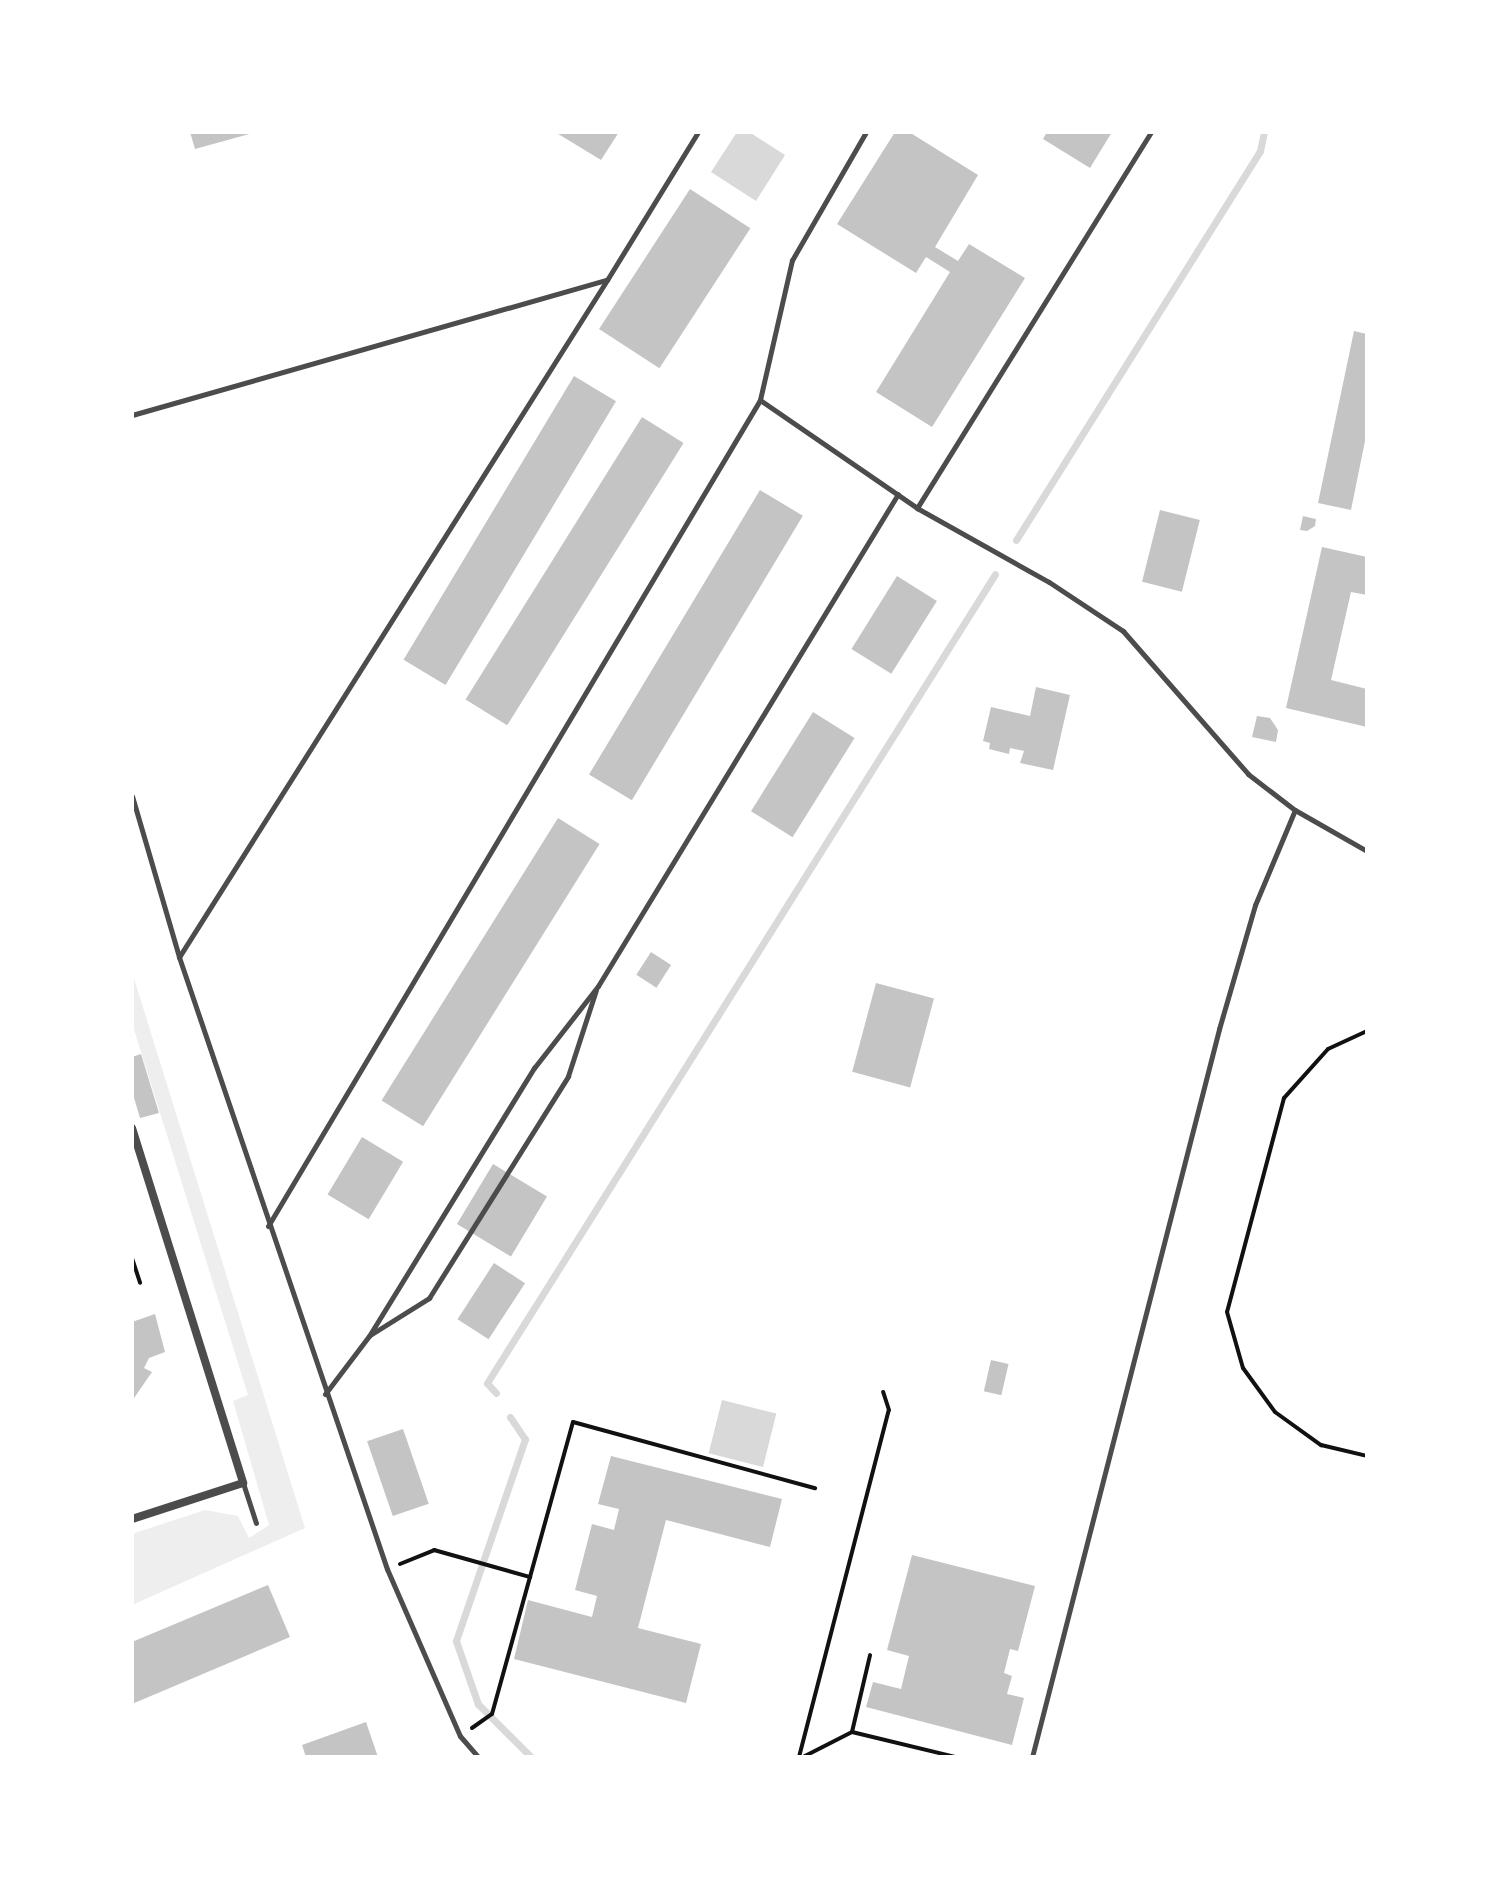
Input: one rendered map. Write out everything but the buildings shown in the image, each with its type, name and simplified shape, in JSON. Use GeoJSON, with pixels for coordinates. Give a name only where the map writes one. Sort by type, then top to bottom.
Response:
{"type":"FeatureCollection","features":[{"type":"Feature","properties":{"kind":"street"},"geometry":{"type":"LineString","coordinates":[[132,1128],[243,1483],[132,1519]]}},
{"type":"Feature","properties":{"kind":"lane"},"geometry":{"type":"LineString","coordinates":[[179,957],[698,132]]}},
{"type":"Feature","properties":{"kind":"lane"},"geometry":{"type":"LineString","coordinates":[[268,1226],[760,400],[792,260],[866,132]]}},
{"type":"Feature","properties":{"kind":"lane"},"geometry":{"type":"LineString","coordinates":[[917,508],[1151,132]]}},
{"type":"Feature","properties":{"kind":"lane"},"geometry":{"type":"LineString","coordinates":[[132,415],[607,280]]}},
{"type":"Feature","properties":{"kind":"lane"},"geometry":{"type":"LineString","coordinates":[[760,400],[917,508],[1049,582],[1123,631],[1248,774],[1295,810],[1367,851]]}},
{"type":"Feature","properties":{"kind":"lane"},"geometry":{"type":"LineString","coordinates":[[325,1394],[369,1336],[534,1068],[598,986],[898,494]]}},
{"type":"Feature","properties":{"kind":"lane"},"geometry":{"type":"LineString","coordinates":[[132,796],[179,957],[387,1569],[460,1736],[478,1757]]}},
{"type":"Feature","properties":{"kind":"lane"},"geometry":{"type":"LineString","coordinates":[[1032,1757],[1219,1029],[1255,905],[1295,810]]}},
{"type":"Feature","properties":{"kind":"lane"},"geometry":{"type":"LineString","coordinates":[[369,1336],[429,1298],[568,1076],[598,986]]}},
{"type":"Feature","properties":{"kind":"lane"},"geometry":{"type":"LineString","coordinates":[[243,1483],[256,1523]]}},
{"type":"Feature","properties":{"kind":"path"},"geometry":{"type":"LineString","coordinates":[[1367,1031],[1328,1049],[1284,1098],[1227,1312],[1243,1368],[1275,1412],[1321,1445],[1367,1456]]}},
{"type":"Feature","properties":{"kind":"path"},"geometry":{"type":"LineString","coordinates":[[132,1258],[140,1283]]}},
{"type":"Feature","properties":{"kind":"path"},"geometry":{"type":"LineString","coordinates":[[801,1757],[889,1410],[883,1392]]}},
{"type":"Feature","properties":{"kind":"path"},"geometry":{"type":"LineString","coordinates":[[486,1718],[492,1714],[573,1422],[815,1488]]}},
{"type":"Feature","properties":{"kind":"path"},"geometry":{"type":"LineString","coordinates":[[387,1569],[434,1550],[530,1577]]}},
{"type":"Feature","properties":{"kind":"path"},"geometry":{"type":"LineString","coordinates":[[852,1732],[870,1655]]}},
{"type":"Feature","properties":{"kind":"path"},"geometry":{"type":"LineString","coordinates":[[801,1757],[852,1732],[955,1757]]}},
{"type":"Feature","properties":{"kind":"shaded area"},"geometry":{"type":"Polygon","coordinates":[[[737,132],[749,132],[785,155],[756,201],[711,172],[737,132]]]}},
{"type":"Feature","properties":{"kind":"shaded area"},"geometry":{"type":"Polygon","coordinates":[[[132,972],[305,1528],[132,1605],[132,1534],[205,1510],[238,1516],[249,1538],[269,1525],[233,1401],[248,1395],[132,1023],[132,972]]]}},
{"type":"Feature","properties":{"kind":"shaded area"},"geometry":{"type":"Polygon","coordinates":[[[722,1400],[776,1414],[763,1467],[709,1453],[722,1400]]]}},
{"type":"Feature","properties":{"kind":"waterway"},"geometry":{"type":"LineString","coordinates":[[1016,540],[1260,151],[1264,132]]}},
{"type":"Feature","properties":{"kind":"waterway"},"geometry":{"type":"LineString","coordinates":[[496,1393],[487,1383],[995,574]]}},
{"type":"Feature","properties":{"kind":"waterway"},"geometry":{"type":"LineString","coordinates":[[510,1417],[525,1439],[456,1641],[478,1704],[531,1757]]}}]}
